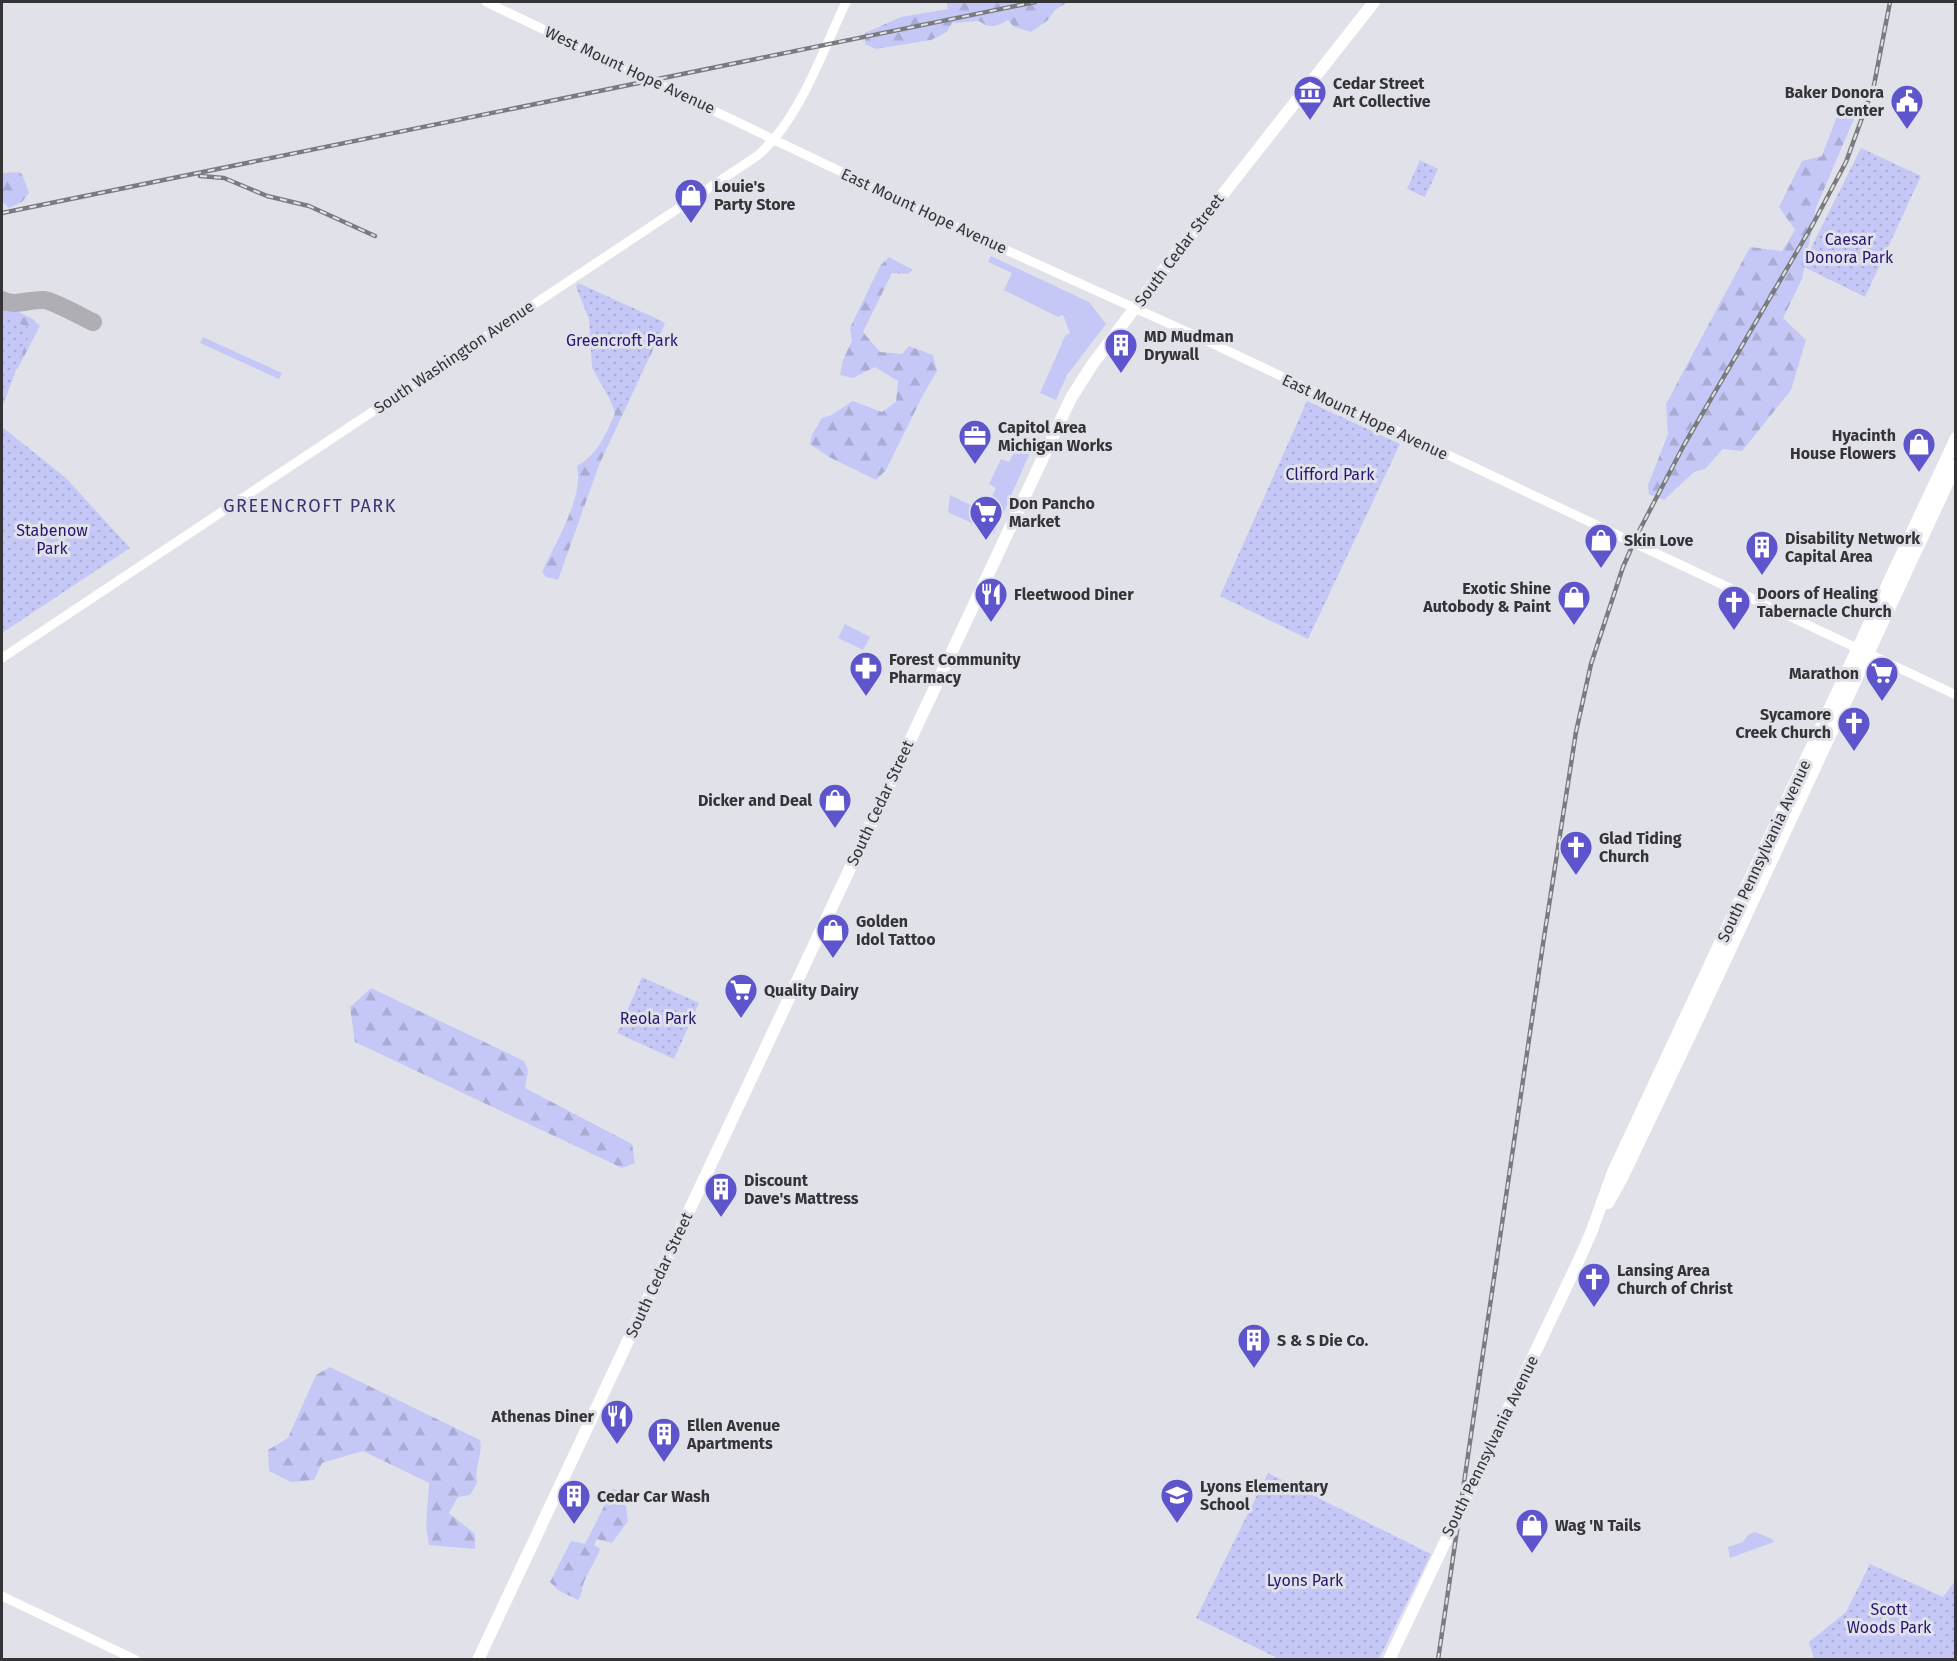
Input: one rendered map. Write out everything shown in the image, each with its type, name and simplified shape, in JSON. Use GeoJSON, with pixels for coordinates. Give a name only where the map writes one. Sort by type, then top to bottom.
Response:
{"type":"FeatureCollection","features":[{"type":"Feature","properties":{"kind":"main road","name":"South Cedar Street"},"geometry":{"type":"LineString","coordinates":[[478,1659],[1056,428],[1086,374],[1134,309],[1230,183],[1374,2]]}},
{"type":"Feature","properties":{"kind":"main road","name":"South Pennsylvania Avenue"},"geometry":{"type":"LineString","coordinates":[[1389,1659],[1591,1233],[1642,1137],[1820,759],[1862,650],[1956,438]]}},
{"type":"Feature","properties":{"kind":"main road","name":"South Pennsylvania Avenue"},"geometry":{"type":"LineString","coordinates":[[1862,650],[1956,465]]}},
{"type":"Feature","properties":{"kind":"street","name":"West Mount Hope Avenue"},"geometry":{"type":"LineString","coordinates":[[486,2],[774,138]]}},
{"type":"Feature","properties":{"kind":"street","name":"South Washington Avenue"},"geometry":{"type":"LineString","coordinates":[[2,658],[761,152],[774,138],[800,99],[846,2]]}},
{"type":"Feature","properties":{"kind":"street","name":"East Mount Hope Avenue"},"geometry":{"type":"LineString","coordinates":[[774,138],[898,200],[1956,695]]}},
{"type":"Feature","properties":{"kind":"street"},"geometry":{"type":"LineString","coordinates":[[2,1596],[136,1659]]}},
{"type":"Feature","properties":{"kind":"green space"},"geometry":{"type":"Polygon","coordinates":[[[946,2],[1066,3],[1031,32],[1014,27],[1008,20],[994,26],[979,21],[952,23],[947,32],[931,40],[876,49],[865,44],[865,33],[901,17],[948,9],[946,2]]]}},
{"type":"Feature","properties":{"kind":"green space"},"geometry":{"type":"Polygon","coordinates":[[[1850,107],[1856,114],[1816,208],[1802,279],[1783,318],[1806,340],[1791,390],[1742,451],[1723,449],[1705,469],[1694,472],[1664,500],[1649,494],[1648,485],[1668,434],[1666,404],[1750,247],[1782,251],[1795,230],[1779,207],[1802,161],[1822,156],[1837,116],[1850,107]]]}},
{"type":"Feature","properties":{"kind":"green space","name":"Caesar Donora Park"},"geometry":{"type":"Polygon","coordinates":[[[1861,148],[1921,176],[1865,297],[1802,266],[1861,148]]]}},
{"type":"Feature","properties":{"kind":"green space"},"geometry":{"type":"Polygon","coordinates":[[[1420,160],[1438,169],[1425,197],[1407,189],[1420,160]]]}},
{"type":"Feature","properties":{"kind":"green space"},"geometry":{"type":"Polygon","coordinates":[[[19,172],[22,174],[29,193],[22,202],[9,208],[2,201],[2,173],[19,172]]]}},
{"type":"Feature","properties":{"kind":"green space"},"geometry":{"type":"Polygon","coordinates":[[[991,256],[1089,302],[1106,324],[1067,375],[1056,400],[1040,393],[1065,336],[1070,333],[1063,315],[1058,317],[1004,290],[1012,273],[988,262],[991,256]]]}},
{"type":"Feature","properties":{"kind":"green space"},"geometry":{"type":"Polygon","coordinates":[[[889,257],[913,270],[908,274],[892,273],[863,332],[880,352],[902,354],[909,346],[933,355],[937,371],[886,470],[876,480],[829,457],[810,444],[812,435],[822,418],[853,401],[882,412],[896,402],[898,381],[875,367],[853,378],[840,375],[843,360],[852,341],[850,328],[880,266],[889,257]]]}},
{"type":"Feature","properties":{"kind":"green space","name":"Greencroft Park"},"geometry":{"type":"Polygon","coordinates":[[[578,283],[664,322],[624,409],[612,403],[592,368],[589,319],[576,287],[578,283]]]}},
{"type":"Feature","properties":{"kind":"green space","name":"Greencroft Park"},"geometry":{"type":"Polygon","coordinates":[[[588,288],[665,324],[599,465],[558,580],[546,577],[542,572],[572,506],[578,479],[577,466],[591,456],[605,436],[615,413],[607,392],[593,329],[588,288]]]}},
{"type":"Feature","properties":{"kind":"green space"},"geometry":{"type":"Polygon","coordinates":[[[2,304],[33,319],[40,326],[18,368],[9,375],[2,370],[2,304]]]}},
{"type":"Feature","properties":{"kind":"green space"},"geometry":{"type":"Polygon","coordinates":[[[2,315],[31,329],[2,408],[2,315]]]}},
{"type":"Feature","properties":{"kind":"green space"},"geometry":{"type":"Polygon","coordinates":[[[203,337],[282,373],[279,379],[200,343],[203,337]]]}},
{"type":"Feature","properties":{"kind":"green space","name":"Clifford Park"},"geometry":{"type":"Polygon","coordinates":[[[1307,401],[1400,444],[1308,639],[1220,596],[1307,401]]]}},
{"type":"Feature","properties":{"kind":"green space","name":"Stabenow Park"},"geometry":{"type":"Polygon","coordinates":[[[2,427],[65,477],[130,548],[2,633],[2,427]]]}},
{"type":"Feature","properties":{"kind":"green space"},"geometry":{"type":"Polygon","coordinates":[[[1020,440],[1033,446],[994,534],[948,512],[950,495],[985,512],[996,488],[989,484],[1001,459],[1009,462],[1020,440]]]}},
{"type":"Feature","properties":{"kind":"green space"},"geometry":{"type":"Polygon","coordinates":[[[845,624],[870,637],[863,650],[838,638],[845,624]]]}},
{"type":"Feature","properties":{"kind":"green space","name":"Reola Park"},"geometry":{"type":"Polygon","coordinates":[[[642,977],[699,1003],[674,1059],[617,1033],[642,977]]]}},
{"type":"Feature","properties":{"kind":"green space"},"geometry":{"type":"Polygon","coordinates":[[[371,988],[524,1061],[528,1070],[525,1088],[632,1144],[635,1163],[622,1168],[355,1042],[350,1007],[371,988]]]}},
{"type":"Feature","properties":{"kind":"green space"},"geometry":{"type":"Polygon","coordinates":[[[330,1367],[480,1440],[477,1483],[470,1495],[458,1497],[449,1513],[475,1534],[475,1549],[429,1545],[426,1526],[429,1483],[363,1451],[322,1463],[314,1480],[291,1482],[269,1471],[268,1450],[288,1438],[316,1375],[330,1367]]]}},
{"type":"Feature","properties":{"kind":"green space","name":"Lyons Park"},"geometry":{"type":"Polygon","coordinates":[[[1268,1473],[1431,1554],[1379,1659],[1279,1659],[1196,1618],[1268,1473]]]}},
{"type":"Feature","properties":{"kind":"green space"},"geometry":{"type":"Polygon","coordinates":[[[613,1489],[624,1493],[628,1521],[612,1543],[597,1539],[594,1545],[600,1549],[578,1600],[558,1590],[550,1582],[571,1541],[585,1544],[613,1489]]]}},
{"type":"Feature","properties":{"kind":"green space"},"geometry":{"type":"Polygon","coordinates":[[[1755,1532],[1774,1542],[1730,1558],[1728,1547],[1743,1542],[1749,1534],[1755,1532]]]}},
{"type":"Feature","properties":{"kind":"green space","name":"Scott Woods Park"},"geometry":{"type":"Polygon","coordinates":[[[1870,1564],[1943,1597],[1955,1581],[1955,1659],[1814,1659],[1809,1642],[1846,1612],[1870,1564]]]}},
{"type":"Feature","properties":{"kind":"taxiway"},"geometry":{"type":"LineString","coordinates":[[2,300],[12,303],[49,301],[93,322]]}},
{"type":"Feature","properties":{"kind":"railway"},"geometry":{"type":"LineString","coordinates":[[2,213],[1035,2]]}},
{"type":"Feature","properties":{"kind":"railway"},"geometry":{"type":"LineString","coordinates":[[1438,1660],[1543,944],[1576,732],[1591,664],[1623,567],[1638,533],[1684,445],[1813,224],[1846,162],[1874,85],[1890,2]]}},
{"type":"Feature","properties":{"kind":"railway"},"geometry":{"type":"LineString","coordinates":[[200,176],[224,178],[267,196],[309,206],[375,236]]}},
{"type":"Feature","properties":{"kind":"place","name":"Cedar Street Art Collective"},"geometry":{"type":"Point","coordinates":[1310,121]}},
{"type":"Feature","properties":{"kind":"place","name":"Baker Donora Center"},"geometry":{"type":"Point","coordinates":[1907,130]}},
{"type":"Feature","properties":{"kind":"place","name":"Louie's Party Store"},"geometry":{"type":"Point","coordinates":[691,224]}},
{"type":"Feature","properties":{"kind":"place","name":"MD Mudman Drywall"},"geometry":{"type":"Point","coordinates":[1121,374]}},
{"type":"Feature","properties":{"kind":"place","name":"Capitol Area Michigan Works"},"geometry":{"type":"Point","coordinates":[975,465]}},
{"type":"Feature","properties":{"kind":"place","name":"Hyacinth House Flowers"},"geometry":{"type":"Point","coordinates":[1919,473]}},
{"type":"Feature","properties":{"kind":"place","name":"Don Pancho Market"},"geometry":{"type":"Point","coordinates":[986,541]}},
{"type":"Feature","properties":{"kind":"place","name":"Skin Love"},"geometry":{"type":"Point","coordinates":[1601,569]}},
{"type":"Feature","properties":{"kind":"place","name":"Disability Network Capital Area"},"geometry":{"type":"Point","coordinates":[1762,576]}},
{"type":"Feature","properties":{"kind":"place","name":"Fleetwood Diner"},"geometry":{"type":"Point","coordinates":[991,623]}},
{"type":"Feature","properties":{"kind":"place","name":"Exotic Shine Autobody & Paint"},"geometry":{"type":"Point","coordinates":[1574,626]}},
{"type":"Feature","properties":{"kind":"place","name":"Doors of Healing Tabernacle Church"},"geometry":{"type":"Point","coordinates":[1734,631]}},
{"type":"Feature","properties":{"kind":"place","name":"Forest Community Pharmacy"},"geometry":{"type":"Point","coordinates":[866,697]}},
{"type":"Feature","properties":{"kind":"place","name":"Marathon"},"geometry":{"type":"Point","coordinates":[1882,702]}},
{"type":"Feature","properties":{"kind":"place","name":"Sycamore Creek Church"},"geometry":{"type":"Point","coordinates":[1854,752]}},
{"type":"Feature","properties":{"kind":"place","name":"Dicker and Deal"},"geometry":{"type":"Point","coordinates":[835,829]}},
{"type":"Feature","properties":{"kind":"place","name":"Glad Tiding Church"},"geometry":{"type":"Point","coordinates":[1576,876]}},
{"type":"Feature","properties":{"kind":"place","name":"Golden Idol Tattoo"},"geometry":{"type":"Point","coordinates":[833,959]}},
{"type":"Feature","properties":{"kind":"place","name":"Quality Dairy"},"geometry":{"type":"Point","coordinates":[741,1019]}},
{"type":"Feature","properties":{"kind":"place","name":"Discount Dave's Mattress"},"geometry":{"type":"Point","coordinates":[721,1218]}},
{"type":"Feature","properties":{"kind":"place","name":"Lansing Area Church of Christ"},"geometry":{"type":"Point","coordinates":[1594,1308]}},
{"type":"Feature","properties":{"kind":"place","name":"S & S Die Co."},"geometry":{"type":"Point","coordinates":[1254,1369]}},
{"type":"Feature","properties":{"kind":"place","name":"Athenas Diner"},"geometry":{"type":"Point","coordinates":[617,1445]}},
{"type":"Feature","properties":{"kind":"place","name":"Ellen Avenue Apartments"},"geometry":{"type":"Point","coordinates":[664,1463]}},
{"type":"Feature","properties":{"kind":"place","name":"Lyons Elementary School"},"geometry":{"type":"Point","coordinates":[1177,1524]}},
{"type":"Feature","properties":{"kind":"place","name":"Cedar Car Wash"},"geometry":{"type":"Point","coordinates":[574,1525]}},
{"type":"Feature","properties":{"kind":"place","name":"Wag 'N Tails"},"geometry":{"type":"Point","coordinates":[1532,1554]}},
{"type":"Feature","properties":{"kind":"district","name":"GREENCROFT PARK"},"geometry":{"type":"Point","coordinates":[310,506]}}]}
